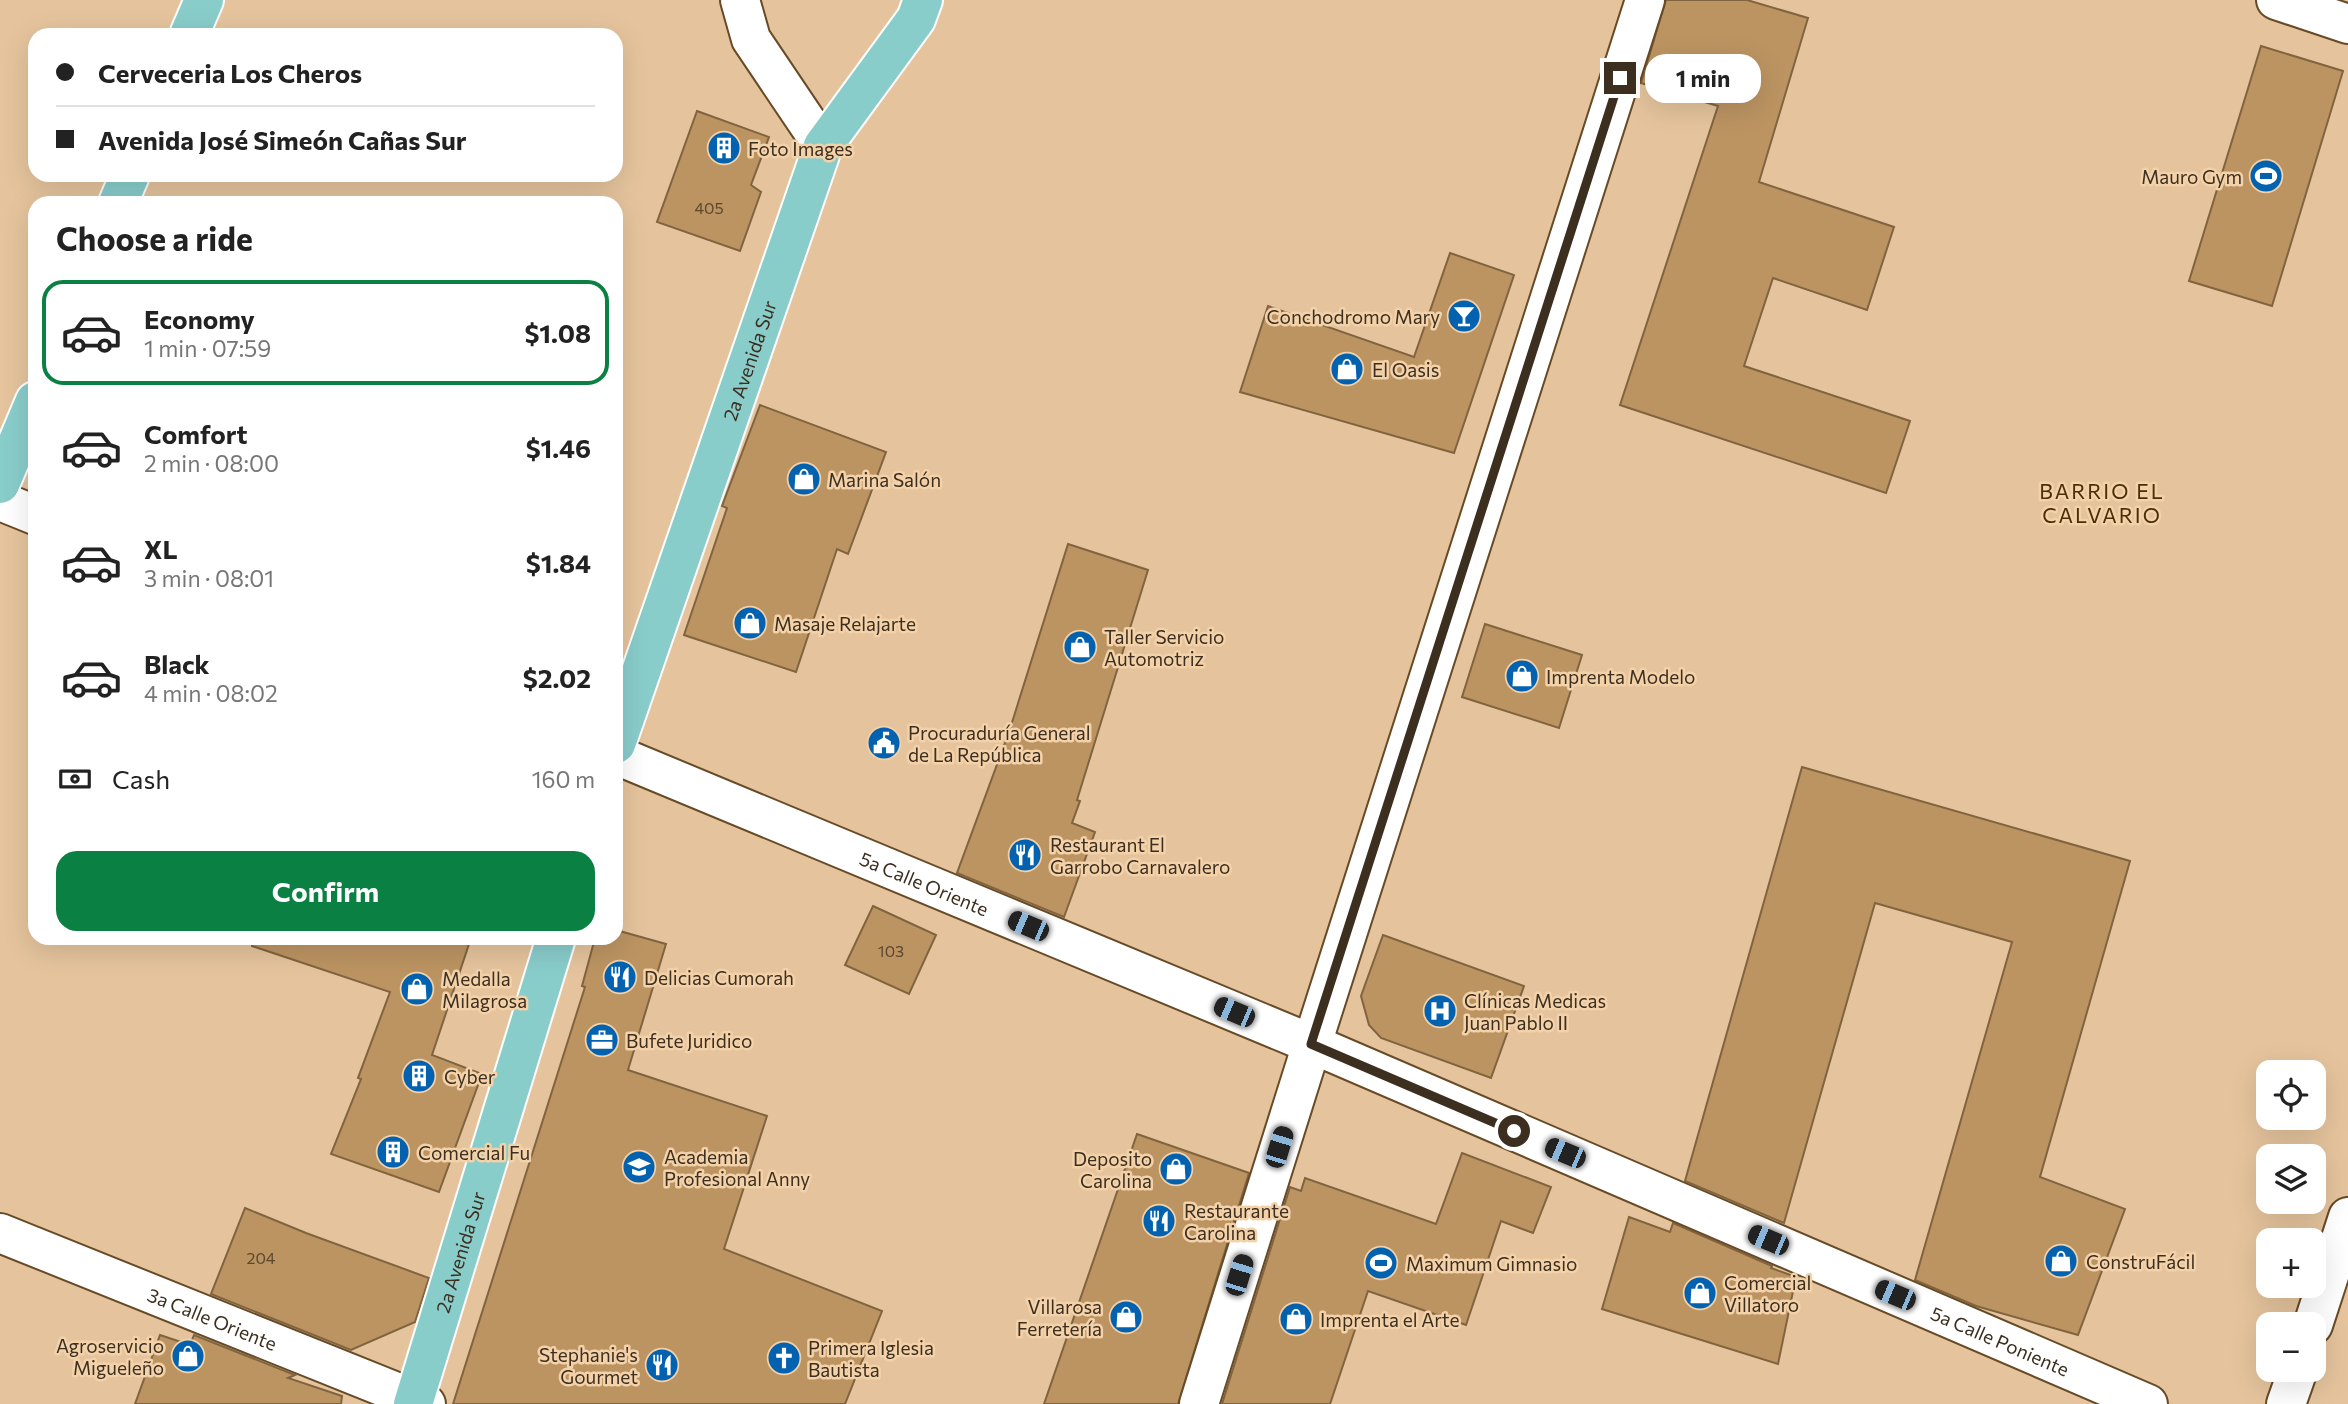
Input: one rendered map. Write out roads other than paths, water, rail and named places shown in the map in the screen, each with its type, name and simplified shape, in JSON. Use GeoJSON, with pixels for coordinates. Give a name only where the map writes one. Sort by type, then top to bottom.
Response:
{"type":"FeatureCollection","features":[{"type":"Feature","properties":{"kind":"main road"},"geometry":{"type":"LineString","coordinates":[[192,28],[204,0]]}},
{"type":"Feature","properties":{"kind":"main road","name":"2a Avenida Sur"},"geometry":{"type":"LineString","coordinates":[[623,724],[823,146],[916,19],[923,0]]}},
{"type":"Feature","properties":{"kind":"main road"},"geometry":{"type":"LineString","coordinates":[[0,484],[28,418]]}},
{"type":"Feature","properties":{"kind":"main road","name":"2a Avenida Sur"},"geometry":{"type":"LineString","coordinates":[[418,1403],[554,945]]}},
{"type":"Feature","properties":{"kind":"street"},"geometry":{"type":"LineString","coordinates":[[740,0],[751,39],[823,146]]}},
{"type":"Feature","properties":{"kind":"street"},"geometry":{"type":"LineString","coordinates":[[1199,1404],[1311,1044],[1645,0]]}},
{"type":"Feature","properties":{"kind":"street"},"geometry":{"type":"LineString","coordinates":[[2276,0],[2348,24]]}},
{"type":"Feature","properties":{"kind":"street"},"geometry":{"type":"LineString","coordinates":[[0,501],[28,512]]}},
{"type":"Feature","properties":{"kind":"street","name":"5a Calle Oriente"},"geometry":{"type":"LineString","coordinates":[[623,758],[1311,1044]]}},
{"type":"Feature","properties":{"kind":"street","name":"5a Calle Poniente"},"geometry":{"type":"LineString","coordinates":[[1311,1044],[2148,1404]]}},
{"type":"Feature","properties":{"kind":"street"},"geometry":{"type":"LineString","coordinates":[[2316,1312],[2348,1217]]}},
{"type":"Feature","properties":{"kind":"street","name":"3a Calle Oriente"},"geometry":{"type":"LineString","coordinates":[[0,1233],[418,1403]]}},
{"type":"Feature","properties":{"kind":"street"},"geometry":{"type":"LineString","coordinates":[[2286,1404],[2294,1382]]}},
{"type":"Feature","properties":{"kind":"place","name":"Foto Images"},"geometry":{"type":"Point","coordinates":[724,148]}},
{"type":"Feature","properties":{"kind":"place","name":"Mauro Gym"},"geometry":{"type":"Point","coordinates":[2266,176]}},
{"type":"Feature","properties":{"kind":"place","name":"Conchodromo Mary"},"geometry":{"type":"Point","coordinates":[1464,316]}},
{"type":"Feature","properties":{"kind":"place","name":"El Oasis"},"geometry":{"type":"Point","coordinates":[1347,369]}},
{"type":"Feature","properties":{"kind":"place","name":"Marina Salón"},"geometry":{"type":"Point","coordinates":[804,479]}},
{"type":"Feature","properties":{"kind":"place","name":"Masaje Relajarte"},"geometry":{"type":"Point","coordinates":[750,623]}},
{"type":"Feature","properties":{"kind":"place","name":"Taller Servicio Automotriz"},"geometry":{"type":"Point","coordinates":[1080,647]}},
{"type":"Feature","properties":{"kind":"place","name":"Imprenta Modelo"},"geometry":{"type":"Point","coordinates":[1522,676]}},
{"type":"Feature","properties":{"kind":"place","name":"Procuraduría General de La República"},"geometry":{"type":"Point","coordinates":[884,743]}},
{"type":"Feature","properties":{"kind":"place","name":"Restaurant El Garrobo Carnavalero"},"geometry":{"type":"Point","coordinates":[1025,855]}},
{"type":"Feature","properties":{"kind":"place","name":"Delicias Cumorah"},"geometry":{"type":"Point","coordinates":[620,977]}},
{"type":"Feature","properties":{"kind":"place","name":"Medalla Milagrosa"},"geometry":{"type":"Point","coordinates":[417,989]}},
{"type":"Feature","properties":{"kind":"place","name":"Clínicas Medicas Juan Pablo II"},"geometry":{"type":"Point","coordinates":[1440,1011]}},
{"type":"Feature","properties":{"kind":"place","name":"Bufete Juridico"},"geometry":{"type":"Point","coordinates":[602,1040]}},
{"type":"Feature","properties":{"kind":"place","name":"Cyber"},"geometry":{"type":"Point","coordinates":[419,1076]}},
{"type":"Feature","properties":{"kind":"place","name":"Comercial Fu"},"geometry":{"type":"Point","coordinates":[393,1152]}},
{"type":"Feature","properties":{"kind":"place","name":"Academia Profesional Anny"},"geometry":{"type":"Point","coordinates":[639,1167]}},
{"type":"Feature","properties":{"kind":"place","name":"Deposito Carolina"},"geometry":{"type":"Point","coordinates":[1176,1169]}},
{"type":"Feature","properties":{"kind":"place","name":"Restaurante Carolina"},"geometry":{"type":"Point","coordinates":[1159,1221]}},
{"type":"Feature","properties":{"kind":"place","name":"ConstruFácil"},"geometry":{"type":"Point","coordinates":[2061,1261]}},
{"type":"Feature","properties":{"kind":"place","name":"Maximum Gimnasio"},"geometry":{"type":"Point","coordinates":[1381,1263]}},
{"type":"Feature","properties":{"kind":"place","name":"Comercial Villatoro"},"geometry":{"type":"Point","coordinates":[1700,1293]}},
{"type":"Feature","properties":{"kind":"place","name":"Villarosa Ferretería"},"geometry":{"type":"Point","coordinates":[1126,1317]}},
{"type":"Feature","properties":{"kind":"place","name":"Imprenta el Arte"},"geometry":{"type":"Point","coordinates":[1296,1319]}},
{"type":"Feature","properties":{"kind":"place","name":"Agroservicio Migueleño"},"geometry":{"type":"Point","coordinates":[188,1356]}},
{"type":"Feature","properties":{"kind":"place","name":"Primera Iglesia Bautista"},"geometry":{"type":"Point","coordinates":[784,1358]}},
{"type":"Feature","properties":{"kind":"place","name":"Stephanie's Gourmet"},"geometry":{"type":"Point","coordinates":[662,1365]}},
{"type":"Feature","properties":{"kind":"district","name":"BARRIO EL CALVARIO"},"geometry":{"type":"Point","coordinates":[2102,502]}}]}
